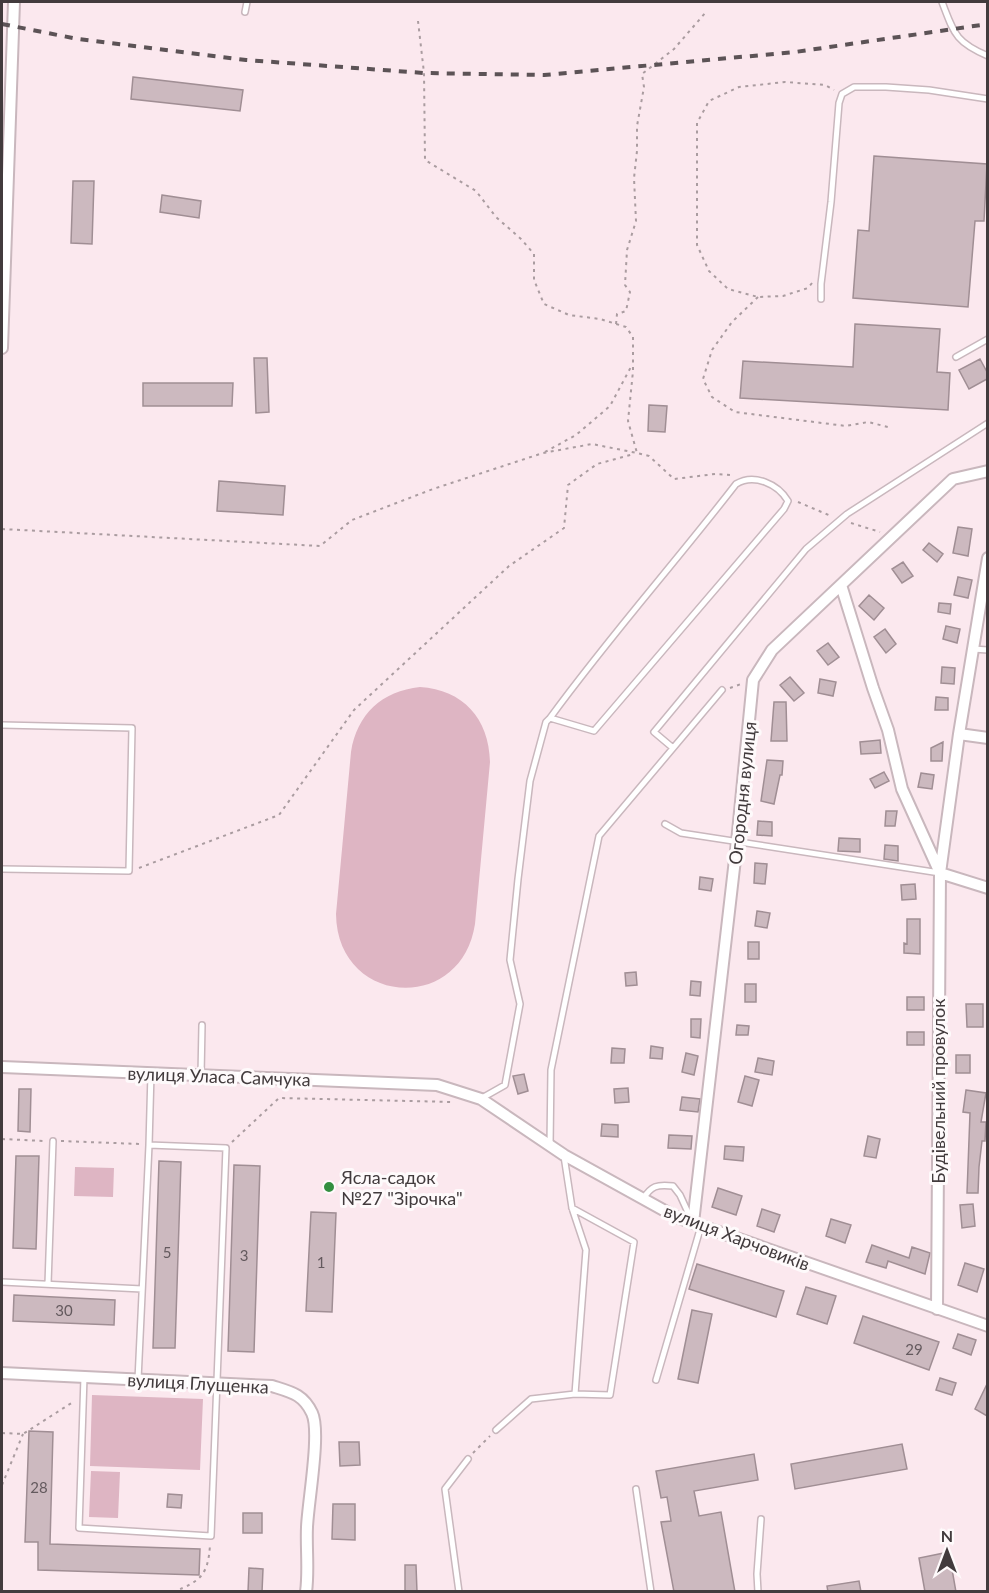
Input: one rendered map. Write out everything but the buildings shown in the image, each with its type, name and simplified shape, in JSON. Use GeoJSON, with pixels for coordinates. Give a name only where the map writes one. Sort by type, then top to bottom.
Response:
{"type":"FeatureCollection","features":[{"type":"Feature","properties":{"kind":"street"},"geometry":{"type":"LineString","coordinates":[[2,348],[14,2]]}},
{"type":"Feature","properties":{"kind":"street","name":"Огородня вулиця"},"geometry":{"type":"LineString","coordinates":[[697,1225],[753,680],[772,650],[952,479],[987,471]]}},
{"type":"Feature","properties":{"kind":"street","name":"Будівельний провулок"},"geometry":{"type":"LineString","coordinates":[[937,1309],[940,873],[987,559]]}},
{"type":"Feature","properties":{"kind":"street","name":"Будівельний провулок"},"geometry":{"type":"LineString","coordinates":[[841,585],[888,730],[902,789],[940,873]]}},
{"type":"Feature","properties":{"kind":"street"},"geometry":{"type":"LineString","coordinates":[[959,734],[987,738]]}},
{"type":"Feature","properties":{"kind":"street"},"geometry":{"type":"LineString","coordinates":[[940,873],[987,888]]}},
{"type":"Feature","properties":{"kind":"street","name":"вулиця Уласа Самчука"},"geometry":{"type":"LineString","coordinates":[[2,1067],[437,1084]]}},
{"type":"Feature","properties":{"kind":"street","name":"вулиця Харчовиків"},"geometry":{"type":"LineString","coordinates":[[437,1084],[481,1099],[564,1155],[676,1217],[987,1326]]}},
{"type":"Feature","properties":{"kind":"street","name":"вулиця Глущенка"},"geometry":{"type":"LineString","coordinates":[[2,1373],[272,1386],[299,1395],[313,1414],[315,1438],[307,1527],[306,1592]]}},
{"type":"Feature","properties":{"kind":"lane"},"geometry":{"type":"LineString","coordinates":[[245,12],[247,2]]}},
{"type":"Feature","properties":{"kind":"lane"},"geometry":{"type":"LineString","coordinates":[[942,2],[953,30],[967,47],[987,56]]}},
{"type":"Feature","properties":{"kind":"lane"},"geometry":{"type":"LineString","coordinates":[[821,299],[839,103],[842,94],[854,87],[886,87],[929,90],[987,99]]}},
{"type":"Feature","properties":{"kind":"lane"},"geometry":{"type":"LineString","coordinates":[[956,357],[987,339]]}},
{"type":"Feature","properties":{"kind":"lane"},"geometry":{"type":"LineString","coordinates":[[673,748],[654,732],[806,549],[847,514],[987,423]]}},
{"type":"Feature","properties":{"kind":"lane"},"geometry":{"type":"LineString","coordinates":[[481,1099],[504,1085],[520,1004],[510,960],[530,781],[546,722],[593,659],[682,553],[736,484],[742,480],[758,479],[785,496],[788,501],[784,509],[594,731],[550,718]]}},
{"type":"Feature","properties":{"kind":"lane"},"geometry":{"type":"LineString","coordinates":[[973,649],[987,650]]}},
{"type":"Feature","properties":{"kind":"lane"},"geometry":{"type":"LineString","coordinates":[[550,1145],[551,1070],[599,836],[722,690]]}},
{"type":"Feature","properties":{"kind":"lane"},"geometry":{"type":"LineString","coordinates":[[2,725],[132,728],[129,871],[2,869]]}},
{"type":"Feature","properties":{"kind":"lane"},"geometry":{"type":"LineString","coordinates":[[665,824],[681,833],[940,873]]}},
{"type":"Feature","properties":{"kind":"lane"},"geometry":{"type":"LineString","coordinates":[[201,1075],[202,1025]]}},
{"type":"Feature","properties":{"kind":"lane"},"geometry":{"type":"LineString","coordinates":[[138,1380],[152,1073]]}},
{"type":"Feature","properties":{"kind":"lane"},"geometry":{"type":"LineString","coordinates":[[48,1284],[53,1141]]}},
{"type":"Feature","properties":{"kind":"lane"},"geometry":{"type":"LineString","coordinates":[[84,1377],[79,1528],[210,1536],[226,1148],[149,1145]]}},
{"type":"Feature","properties":{"kind":"lane"},"geometry":{"type":"LineString","coordinates":[[564,1155],[572,1208],[586,1250],[575,1394]]}},
{"type":"Feature","properties":{"kind":"lane"},"geometry":{"type":"LineString","coordinates":[[642,1199],[650,1188],[660,1184],[672,1186],[680,1195],[697,1225],[656,1380]]}},
{"type":"Feature","properties":{"kind":"lane"},"geometry":{"type":"LineString","coordinates":[[496,1430],[531,1399],[575,1394],[610,1395],[634,1242],[572,1208]]}},
{"type":"Feature","properties":{"kind":"lane"},"geometry":{"type":"LineString","coordinates":[[2,1282],[142,1289]]}},
{"type":"Feature","properties":{"kind":"lane"},"geometry":{"type":"LineString","coordinates":[[459,1592],[446,1489],[468,1459]]}},
{"type":"Feature","properties":{"kind":"lane"},"geometry":{"type":"LineString","coordinates":[[636,1489],[651,1592]]}},
{"type":"Feature","properties":{"kind":"lane"},"geometry":{"type":"LineString","coordinates":[[758,1592],[761,1519]]}},
{"type":"Feature","properties":{"kind":"path"},"geometry":{"type":"LineString","coordinates":[[616,324],[616,314],[626,311],[630,292],[625,285],[627,250],[636,221],[634,178],[637,126],[644,87],[642,74],[674,49],[706,12]]}},
{"type":"Feature","properties":{"kind":"path"},"geometry":{"type":"LineString","coordinates":[[418,21],[424,73],[425,160],[476,191],[496,217],[534,254],[534,280],[544,304],[569,315],[600,319],[626,327],[633,337],[628,421],[637,453]]}},
{"type":"Feature","properties":{"kind":"path"},"geometry":{"type":"LineString","coordinates":[[823,268],[808,288],[783,296],[758,297],[728,289],[710,272],[697,245],[697,123],[710,100],[739,87],[785,82],[825,85],[842,94]]}},
{"type":"Feature","properties":{"kind":"path"},"geometry":{"type":"LineString","coordinates":[[758,297],[732,322],[712,350],[703,379],[712,397],[735,412],[846,426],[868,422],[888,428]]}},
{"type":"Feature","properties":{"kind":"path"},"geometry":{"type":"LineString","coordinates":[[543,453],[576,435],[610,406],[633,363]]}},
{"type":"Feature","properties":{"kind":"path"},"geometry":{"type":"LineString","coordinates":[[2,529],[320,546],[352,520],[433,489],[543,453],[592,444],[649,456],[674,479],[715,474],[732,475]]}},
{"type":"Feature","properties":{"kind":"path"},"geometry":{"type":"LineString","coordinates":[[129,871],[279,815],[354,710],[509,566],[564,528],[568,485],[597,464],[637,453]]}},
{"type":"Feature","properties":{"kind":"path"},"geometry":{"type":"LineString","coordinates":[[722,690],[753,680]]}},
{"type":"Feature","properties":{"kind":"path"},"geometry":{"type":"LineString","coordinates":[[226,1148],[279,1098],[459,1101]]}},
{"type":"Feature","properties":{"kind":"path"},"geometry":{"type":"LineString","coordinates":[[2,1139],[149,1145]]}},
{"type":"Feature","properties":{"kind":"path"},"geometry":{"type":"LineString","coordinates":[[2,1485],[23,1434],[83,1395]]}},
{"type":"Feature","properties":{"kind":"path"},"geometry":{"type":"LineString","coordinates":[[468,1459],[496,1430]]}},
{"type":"Feature","properties":{"kind":"path"},"geometry":{"type":"LineString","coordinates":[[2,1433],[23,1434]]}},
{"type":"Feature","properties":{"kind":"path"},"geometry":{"type":"LineString","coordinates":[[173,1592],[195,1583],[209,1564],[210,1536]]}},
{"type":"Feature","properties":{"kind":"shaded area"},"geometry":{"type":"Polygon","coordinates":[[[420,687],[449,694],[461,700],[471,709],[485,732],[490,762],[475,924],[465,953],[448,974],[425,985],[401,988],[377,982],[356,967],[342,945],[336,914],[354,738],[365,716],[383,699],[406,689],[420,687]]]}},
{"type":"Feature","properties":{"kind":"shaded area"},"geometry":{"type":"Polygon","coordinates":[[[75,1167],[114,1168],[113,1197],[74,1196],[75,1167]]]}},
{"type":"Feature","properties":{"kind":"shaded area"},"geometry":{"type":"Polygon","coordinates":[[[92,1395],[203,1399],[200,1470],[90,1466],[92,1395]]]}},
{"type":"Feature","properties":{"kind":"shaded area"},"geometry":{"type":"Polygon","coordinates":[[[91,1471],[120,1472],[118,1518],[89,1517],[91,1471]]]}},
{"type":"Feature","properties":{"kind":"railway"},"geometry":{"type":"LineString","coordinates":[[2,24],[78,39],[246,60],[424,73],[544,75],[795,52],[988,24]]}},
{"type":"Feature","properties":{"kind":"place","name":"Ясла-садок №27 \"Зірочка\""},"geometry":{"type":"Point","coordinates":[329,1187]}}]}
